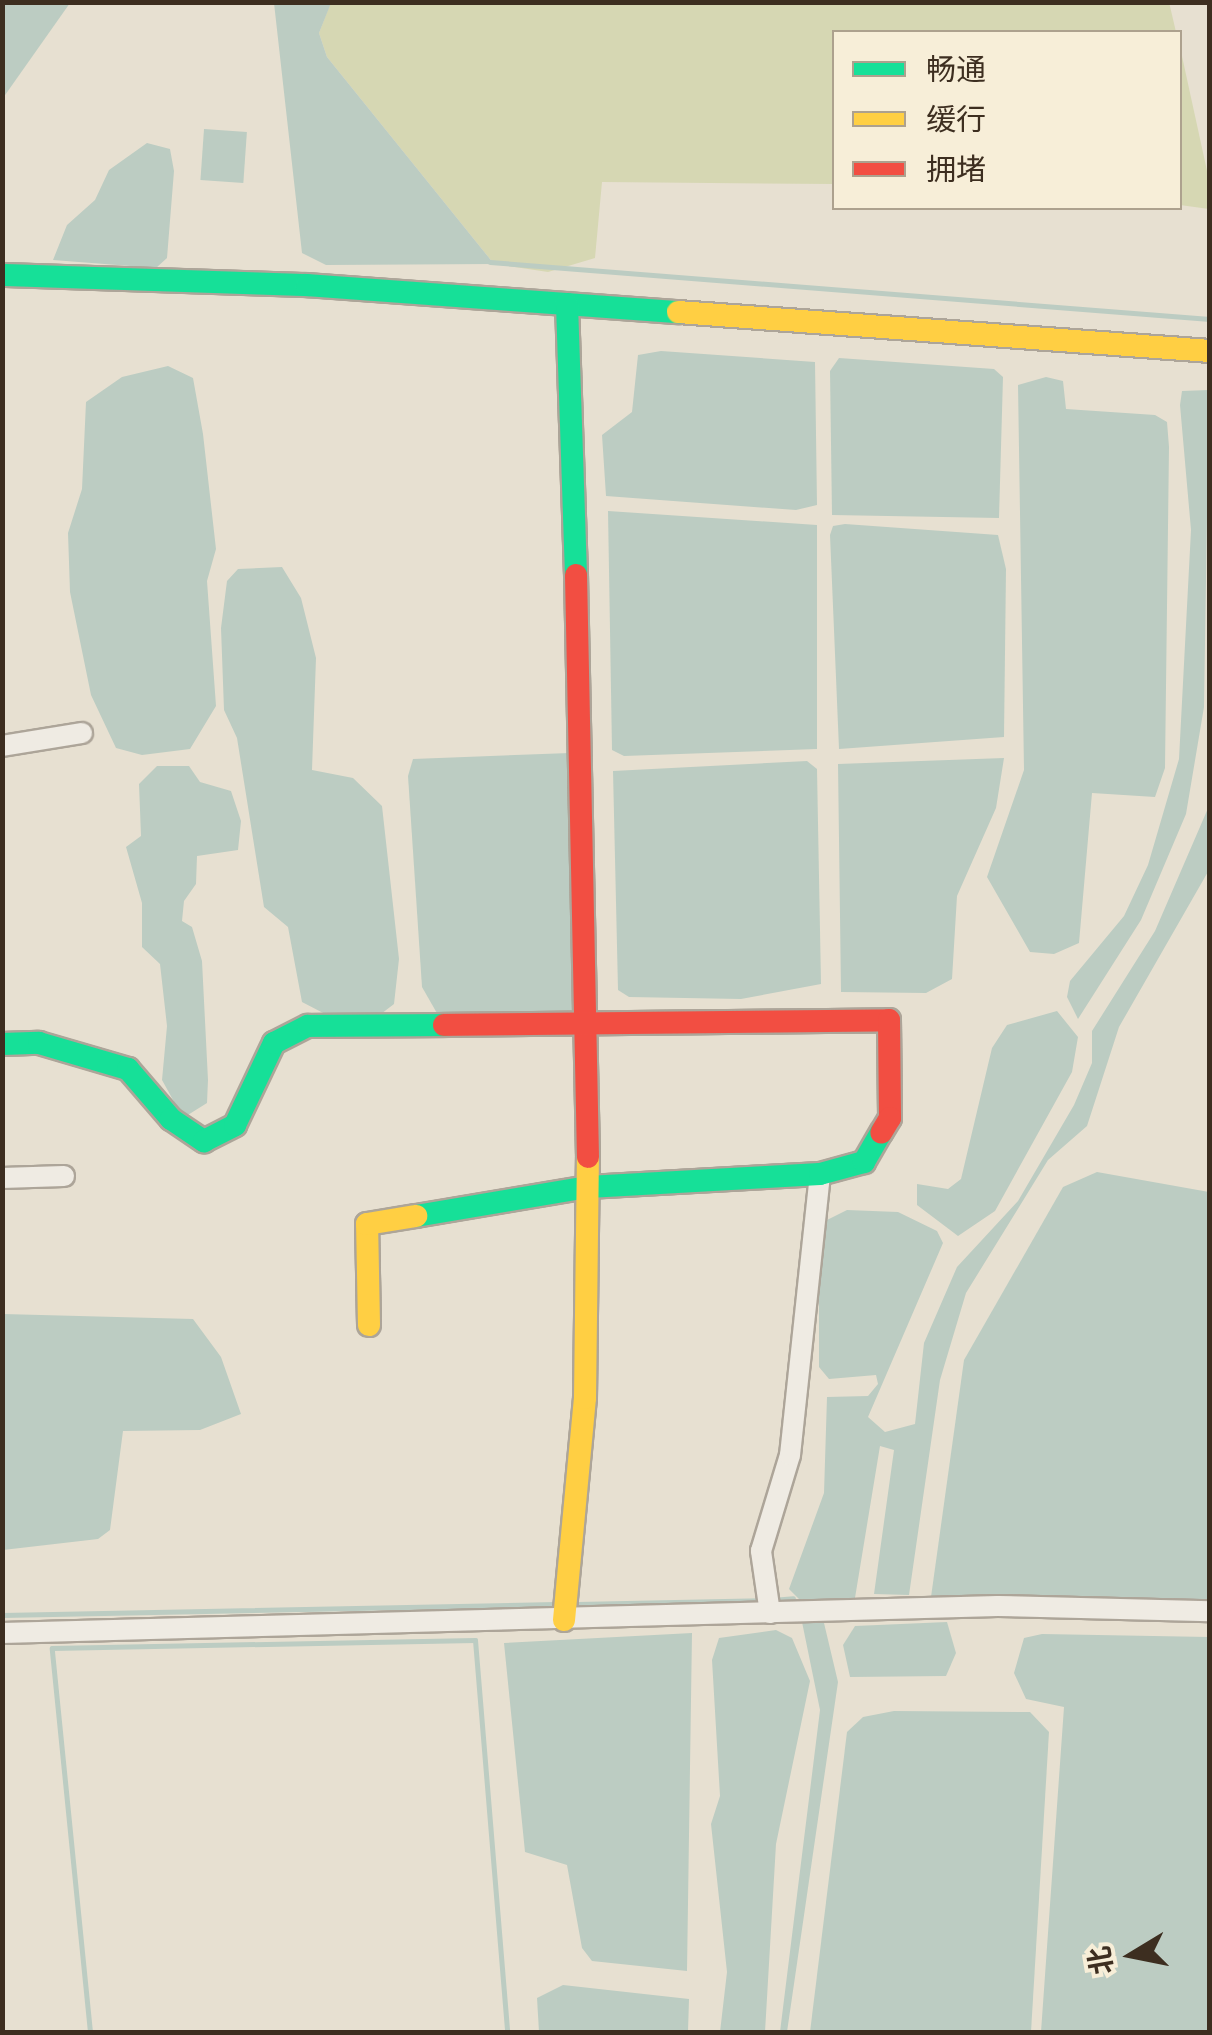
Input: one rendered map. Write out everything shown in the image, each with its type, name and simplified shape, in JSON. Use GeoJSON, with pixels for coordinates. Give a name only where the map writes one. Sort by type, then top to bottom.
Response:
{"type":"FeatureCollection","features":[{"type":"Feature","properties":{"kind":"street"},"geometry":{"type":"LineString","coordinates":[[2,275],[567,304],[1210,351]]}},
{"type":"Feature","properties":{"kind":"street"},"geometry":{"type":"LineString","coordinates":[[564,1620],[586,1398],[590,1020],[567,304]]}},
{"type":"Feature","properties":{"kind":"street"},"geometry":{"type":"LineString","coordinates":[[2,746],[82,733]]}},
{"type":"Feature","properties":{"kind":"street"},"geometry":{"type":"LineString","coordinates":[[2,1044],[38,1043],[128,1069],[171,1120],[204,1141],[235,1125],[274,1044],[308,1026],[590,1020],[889,1020],[890,1118],[878,1148],[852,1167],[820,1174],[588,1187],[367,1224],[370,1326]]}},
{"type":"Feature","properties":{"kind":"street"},"geometry":{"type":"LineString","coordinates":[[770,1613],[760,1551],[790,1454],[820,1174]]}},
{"type":"Feature","properties":{"kind":"street"},"geometry":{"type":"LineString","coordinates":[[2,1178],[64,1176]]}},
{"type":"Feature","properties":{"kind":"street"},"geometry":{"type":"LineString","coordinates":[[2,1634],[998,1606],[1210,1611]]}},
{"type":"Feature","properties":{"kind":"green space"},"geometry":{"type":"Polygon","coordinates":[[[331,2],[1169,2],[1176,30],[832,30],[832,184],[602,182],[595,258],[548,272],[494,264],[327,57],[319,33],[331,2]]]}},
{"type":"Feature","properties":{"kind":"green space"},"geometry":{"type":"Polygon","coordinates":[[[1182,56],[1209,180],[1209,209],[1182,205],[1182,56]]]}},
{"type":"Feature","properties":{"kind":"shaded area"},"geometry":{"type":"Polygon","coordinates":[[[2,3],[70,3],[3,98],[2,3]]]}},
{"type":"Feature","properties":{"kind":"shaded area"},"geometry":{"type":"Polygon","coordinates":[[[274,3],[331,3],[319,33],[327,57],[494,264],[326,265],[302,253],[274,3]]]}},
{"type":"Feature","properties":{"kind":"shaded area"},"geometry":{"type":"Polygon","coordinates":[[[204,129],[247,132],[243,183],[200,180],[204,129]]]}},
{"type":"Feature","properties":{"kind":"shaded area"},"geometry":{"type":"Polygon","coordinates":[[[147,143],[170,149],[174,171],[167,258],[156,268],[53,260],[67,225],[95,200],[109,170],[147,143]]]}},
{"type":"Feature","properties":{"kind":"shaded area"},"geometry":{"type":"Polygon","coordinates":[[[661,351],[815,362],[817,505],[796,510],[606,496],[602,435],[632,412],[638,355],[661,351]]]}},
{"type":"Feature","properties":{"kind":"shaded area"},"geometry":{"type":"Polygon","coordinates":[[[839,358],[994,369],[1003,377],[999,518],[832,515],[830,371],[839,358]]]}},
{"type":"Feature","properties":{"kind":"shaded area"},"geometry":{"type":"Polygon","coordinates":[[[168,366],[193,378],[203,434],[216,549],[207,581],[216,706],[190,749],[142,755],[116,748],[91,695],[70,592],[68,533],[82,489],[86,402],[122,377],[168,366]]]}},
{"type":"Feature","properties":{"kind":"shaded area"},"geometry":{"type":"Polygon","coordinates":[[[1046,377],[1063,381],[1066,409],[1155,415],[1167,422],[1169,447],[1165,768],[1155,797],[1092,793],[1079,943],[1054,954],[1030,952],[987,877],[1024,770],[1018,385],[1046,377]]]}},
{"type":"Feature","properties":{"kind":"shaded area"},"geometry":{"type":"Polygon","coordinates":[[[1209,390],[1204,707],[1186,814],[1141,920],[1078,1019],[1067,997],[1070,981],[1124,916],[1148,865],[1179,759],[1191,530],[1180,405],[1182,391],[1209,390]]]}},
{"type":"Feature","properties":{"kind":"shaded area"},"geometry":{"type":"Polygon","coordinates":[[[608,511],[817,525],[817,749],[624,756],[612,750],[608,511]]]}},
{"type":"Feature","properties":{"kind":"shaded area"},"geometry":{"type":"Polygon","coordinates":[[[833,526],[998,535],[1006,569],[1004,737],[839,749],[830,535],[833,526]]]}},
{"type":"Feature","properties":{"kind":"shaded area"},"geometry":{"type":"Polygon","coordinates":[[[282,567],[301,598],[316,658],[312,770],[353,778],[382,806],[399,959],[394,1004],[377,1017],[329,1016],[302,1002],[288,927],[264,907],[237,738],[224,710],[221,628],[227,581],[238,569],[282,567]]]}},
{"type":"Feature","properties":{"kind":"shaded area"},"geometry":{"type":"Polygon","coordinates":[[[570,753],[573,1015],[438,1015],[422,987],[408,776],[413,759],[570,753]]]}},
{"type":"Feature","properties":{"kind":"shaded area"},"geometry":{"type":"Polygon","coordinates":[[[1004,758],[996,808],[957,896],[952,979],[926,993],[841,992],[838,764],[1004,758]]]}},
{"type":"Feature","properties":{"kind":"shaded area"},"geometry":{"type":"Polygon","coordinates":[[[807,761],[817,769],[821,984],[741,999],[629,997],[618,990],[613,771],[807,761]]]}},
{"type":"Feature","properties":{"kind":"shaded area"},"geometry":{"type":"Polygon","coordinates":[[[157,766],[189,766],[200,782],[231,791],[241,821],[238,850],[197,856],[196,884],[184,901],[182,921],[192,927],[202,961],[208,1080],[207,1103],[183,1118],[162,1080],[167,1026],[160,964],[142,947],[142,903],[126,847],[141,836],[139,784],[157,766]]]}},
{"type":"Feature","properties":{"kind":"shaded area"},"geometry":{"type":"Polygon","coordinates":[[[1209,806],[1209,870],[1119,1027],[1087,1126],[1048,1160],[966,1293],[940,1380],[909,1595],[874,1594],[894,1450],[880,1446],[854,1604],[803,1603],[789,1589],[824,1493],[827,1397],[868,1396],[878,1384],[876,1375],[829,1379],[819,1367],[819,1224],[847,1210],[898,1212],[937,1231],[943,1243],[868,1417],[885,1432],[915,1424],[924,1343],[957,1267],[1018,1201],[1074,1105],[1092,1063],[1092,1031],[1155,931],[1209,806]]]}},
{"type":"Feature","properties":{"kind":"shaded area"},"geometry":{"type":"Polygon","coordinates":[[[1057,1011],[1078,1037],[1072,1072],[995,1211],[958,1236],[917,1205],[917,1184],[948,1189],[961,1179],[992,1048],[1007,1025],[1057,1011]]]}},
{"type":"Feature","properties":{"kind":"shaded area"},"geometry":{"type":"Polygon","coordinates":[[[1097,1172],[1209,1192],[1209,1600],[931,1597],[964,1360],[1063,1187],[1097,1172]]]}},
{"type":"Feature","properties":{"kind":"shaded area"},"geometry":{"type":"Polygon","coordinates":[[[3,1314],[193,1319],[221,1357],[241,1414],[200,1430],[123,1431],[110,1530],[98,1539],[3,1550],[3,1314]]]}},
{"type":"Feature","properties":{"kind":"shaded area"},"geometry":{"type":"Polygon","coordinates":[[[802,1622],[824,1623],[838,1682],[787,2032],[780,2032],[820,1710],[802,1622]]]}},
{"type":"Feature","properties":{"kind":"shaded area"},"geometry":{"type":"Polygon","coordinates":[[[947,1622],[956,1653],[946,1676],[850,1677],[843,1645],[855,1626],[947,1622]]]}},
{"type":"Feature","properties":{"kind":"shaded area"},"geometry":{"type":"Polygon","coordinates":[[[776,1630],[792,1638],[810,1681],[776,1844],[765,2032],[720,2032],[727,1972],[711,1824],[720,1796],[712,1660],[719,1638],[776,1630]]]}},
{"type":"Feature","properties":{"kind":"shaded area"},"geometry":{"type":"Polygon","coordinates":[[[692,1633],[687,1971],[592,1961],[582,1948],[567,1865],[525,1852],[504,1643],[692,1633]]]}},
{"type":"Feature","properties":{"kind":"shaded area"},"geometry":{"type":"Polygon","coordinates":[[[1042,1634],[1209,1637],[1209,2032],[1041,2032],[1064,1707],[1026,1699],[1014,1673],[1024,1638],[1042,1634]]]}},
{"type":"Feature","properties":{"kind":"shaded area"},"geometry":{"type":"Polygon","coordinates":[[[894,1711],[1030,1712],[1049,1732],[1031,2032],[810,2032],[847,1732],[863,1717],[894,1711]]]}},
{"type":"Feature","properties":{"kind":"shaded area"},"geometry":{"type":"Polygon","coordinates":[[[563,1985],[689,1999],[688,2032],[539,2032],[537,1998],[563,1985]]]}},
{"type":"Feature","properties":{"kind":"waterway"},"geometry":{"type":"LineString","coordinates":[[490,262],[1210,319]]}},
{"type":"Feature","properties":{"kind":"waterway"},"geometry":{"type":"LineString","coordinates":[[772,1600],[793,1598]]}},
{"type":"Feature","properties":{"kind":"waterway"},"geometry":{"type":"LineString","coordinates":[[577,1604],[761,1600]]}},
{"type":"Feature","properties":{"kind":"waterway"},"geometry":{"type":"LineString","coordinates":[[2,1615],[556,1604]]}},
{"type":"Feature","properties":{"kind":"waterway"},"geometry":{"type":"LineString","coordinates":[[90,2032],[52,1648],[475,1640],[507,2032]]}},
{"type":"Feature","properties":{"kind":"traffic: fast"},"geometry":{"type":"LineString","coordinates":[[2,275],[307,285],[678,312]]}},
{"type":"Feature","properties":{"kind":"traffic: fast"},"geometry":{"type":"LineString","coordinates":[[567,304],[576,575]]}},
{"type":"Feature","properties":{"kind":"traffic: fast"},"geometry":{"type":"LineString","coordinates":[[2,1044],[39,1043],[128,1069],[171,1119],[204,1141],[235,1125],[274,1043],[308,1026],[444,1025]]}},
{"type":"Feature","properties":{"kind":"traffic: fast"},"geometry":{"type":"LineString","coordinates":[[416,1216],[588,1187],[820,1174],[864,1162],[881,1133]]}},
{"type":"Feature","properties":{"kind":"traffic: slow"},"geometry":{"type":"LineString","coordinates":[[678,312],[1210,351]]}},
{"type":"Feature","properties":{"kind":"traffic: slow"},"geometry":{"type":"LineString","coordinates":[[564,1620],[585,1398],[588,1157]]}},
{"type":"Feature","properties":{"kind":"traffic: slow"},"geometry":{"type":"LineString","coordinates":[[369,1325],[367,1224],[416,1216]]}},
{"type":"Feature","properties":{"kind":"traffic: jam"},"geometry":{"type":"LineString","coordinates":[[576,575],[588,1157]]}},
{"type":"Feature","properties":{"kind":"traffic: jam"},"geometry":{"type":"LineString","coordinates":[[444,1025],[889,1020],[890,1118],[881,1133]]}}]}
